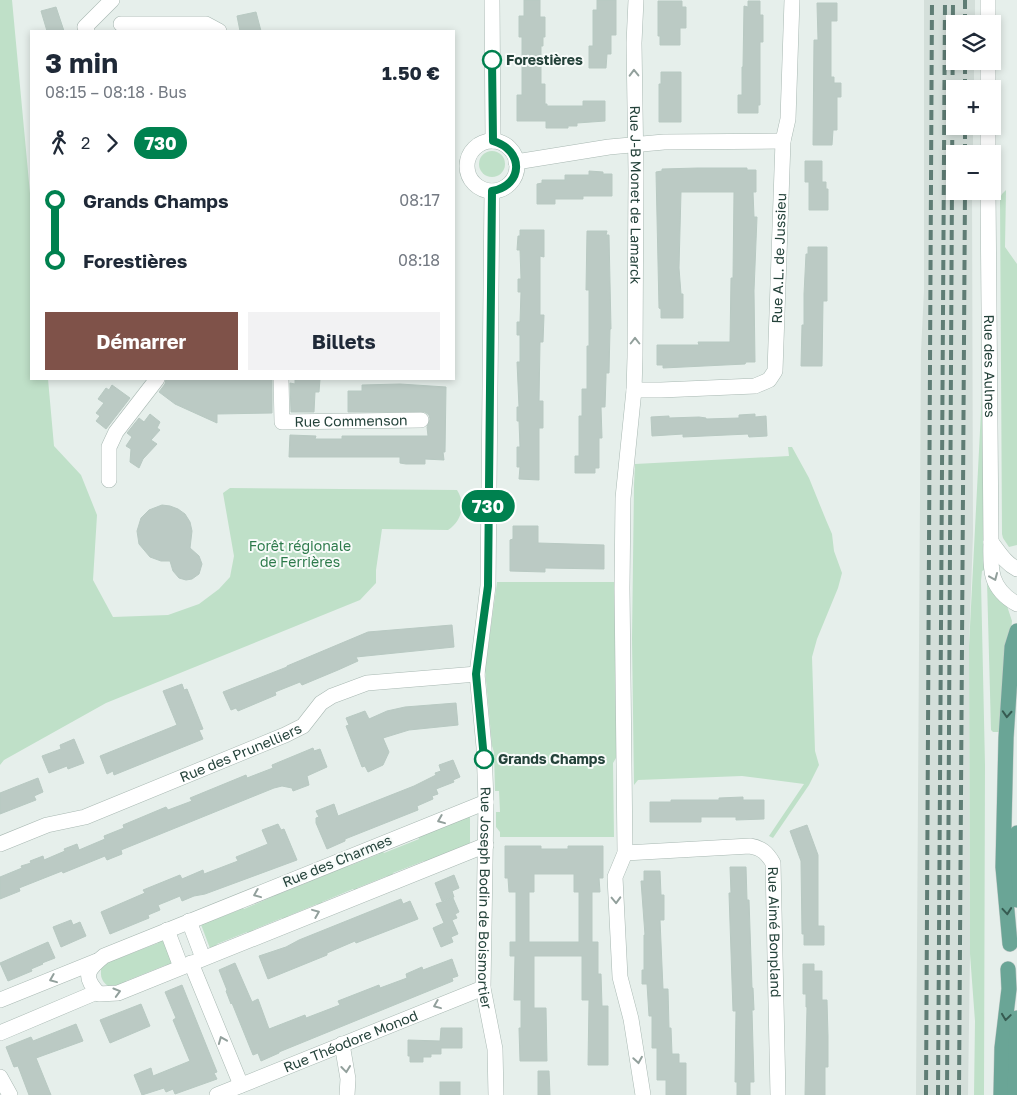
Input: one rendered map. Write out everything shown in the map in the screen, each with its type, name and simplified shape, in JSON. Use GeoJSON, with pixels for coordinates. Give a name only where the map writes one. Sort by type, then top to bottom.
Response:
{"type":"FeatureCollection","features":[{"type":"Feature","properties":{"kind":"main road"},"geometry":{"type":"LineString","coordinates":[[1001,1095],[1002,1048],[1009,989],[1013,973],[1006,956],[1013,941],[1003,867],[1006,738],[1012,647],[1017,631]]}},
{"type":"Feature","properties":{"kind":"main road"},"geometry":{"type":"LineString","coordinates":[[1017,833],[1015,867],[1017,900]]}},
{"type":"Feature","properties":{"kind":"main road"},"geometry":{"type":"LineString","coordinates":[[1015,1095],[1017,1018]]}},
{"type":"Feature","properties":{"kind":"street"},"geometry":{"type":"LineString","coordinates":[[113,0],[117,28],[206,24],[217,30]]}},
{"type":"Feature","properties":{"kind":"street"},"geometry":{"type":"LineString","coordinates":[[86,30],[85,27],[113,0]]}},
{"type":"Feature","properties":{"kind":"street"},"geometry":{"type":"LineString","coordinates":[[492,0],[493,141]]}},
{"type":"Feature","properties":{"kind":"street","name":"Rue J-B Monet de Lamarck"},"geometry":{"type":"LineString","coordinates":[[625,853],[622,588],[623,498],[634,390],[636,191],[634,43],[636,0]]}},
{"type":"Feature","properties":{"kind":"street","name":"Rue A.L. de Jussieu"},"geometry":{"type":"LineString","coordinates":[[634,390],[755,386],[769,380],[775,371],[783,141],[788,119],[792,0]]}},
{"type":"Feature","properties":{"kind":"street"},"geometry":{"type":"LineString","coordinates":[[988,0],[988,15]]}},
{"type":"Feature","properties":{"kind":"street"},"geometry":{"type":"LineString","coordinates":[[493,141],[503,144],[510,150],[516,162],[513,179],[500,189],[492,191],[480,188],[461,173],[467,166],[471,152],[484,142],[493,141]]}},
{"type":"Feature","properties":{"kind":"street"},"geometry":{"type":"LineString","coordinates":[[516,162],[634,144],[783,141]]}},
{"type":"Feature","properties":{"kind":"street","name":"Rue Joseph Bodin de Boismortier"},"geometry":{"type":"LineString","coordinates":[[492,191],[488,586],[476,674],[484,747],[486,802],[483,988],[495,1049],[496,1095]]}},
{"type":"Feature","properties":{"kind":"street","name":"Rue des Aulnes"},"geometry":{"type":"LineString","coordinates":[[988,200],[990,568],[997,585],[1007,598],[1017,604]]}},
{"type":"Feature","properties":{"kind":"street"},"geometry":{"type":"LineString","coordinates":[[109,480],[109,447],[116,432],[156,380]]}},
{"type":"Feature","properties":{"kind":"street","name":"Rue Commenson"},"geometry":{"type":"LineString","coordinates":[[281,380],[282,422],[421,420]]}},
{"type":"Feature","properties":{"kind":"street"},"geometry":{"type":"LineString","coordinates":[[991,542],[1002,557],[1017,569]]}},
{"type":"Feature","properties":{"kind":"street","name":"Rue des Prunelliers"},"geometry":{"type":"LineString","coordinates":[[0,844],[47,825],[85,817],[285,735],[303,726],[321,703],[332,696],[366,684],[476,674]]}},
{"type":"Feature","properties":{"kind":"street","name":"Rue des Charmes"},"geometry":{"type":"LineString","coordinates":[[0,1000],[98,961],[104,956],[189,921],[486,802]]}},
{"type":"Feature","properties":{"kind":"street"},"geometry":{"type":"LineString","coordinates":[[98,961],[90,969],[88,975],[92,987],[99,994],[118,993],[486,845]]}},
{"type":"Feature","properties":{"kind":"street","name":"Rue Aimé Bonpland"},"geometry":{"type":"LineString","coordinates":[[625,853],[750,846],[763,850],[769,856],[772,863],[778,1095]]}},
{"type":"Feature","properties":{"kind":"street"},"geometry":{"type":"LineString","coordinates":[[625,853],[615,877],[620,977],[631,1019],[643,1095]]}},
{"type":"Feature","properties":{"kind":"street"},"geometry":{"type":"LineString","coordinates":[[189,921],[192,963]]}},
{"type":"Feature","properties":{"kind":"street"},"geometry":{"type":"LineString","coordinates":[[167,930],[192,963],[241,1085]]}},
{"type":"Feature","properties":{"kind":"street","name":"Rue Théodore Monod"},"geometry":{"type":"LineString","coordinates":[[217,1095],[483,988]]}},
{"type":"Feature","properties":{"kind":"street"},"geometry":{"type":"LineString","coordinates":[[0,1033],[97,992]]}},
{"type":"Feature","properties":{"kind":"street"},"geometry":{"type":"LineString","coordinates":[[342,1044],[348,1079],[347,1095]]}},
{"type":"Feature","properties":{"kind":"street"},"geometry":{"type":"LineString","coordinates":[[0,1077],[10,1095]]}},
{"type":"Feature","properties":{"kind":"shaded area"},"geometry":{"type":"Polygon","coordinates":[[[924,0],[975,0],[975,15],[946,15],[946,70],[974,70],[974,80],[946,80],[946,135],[973,135],[973,145],[946,145],[946,200],[972,200],[973,534],[969,646],[970,954],[968,1095],[916,1095],[921,351],[924,291],[924,0]]]}},
{"type":"Feature","properties":{"kind":"green space","name":"Forêt régionale de Ferrières"},"geometry":{"type":"Polygon","coordinates":[[[0,0],[12,0],[30,193],[30,380],[48,380],[54,446],[81,475],[97,515],[93,580],[113,617],[168,615],[199,604],[219,589],[230,577],[234,556],[223,493],[230,488],[457,490],[462,506],[457,522],[448,530],[382,529],[376,583],[360,600],[106,703],[4,760],[0,765],[0,0]]]}},
{"type":"Feature","properties":{"kind":"green space"},"geometry":{"type":"Polygon","coordinates":[[[492,151],[501,155],[505,164],[501,173],[492,177],[483,173],[479,164],[483,155],[492,151]]]}},
{"type":"Feature","properties":{"kind":"green space"},"geometry":{"type":"Polygon","coordinates":[[[1006,190],[1005,247],[1017,264],[1017,545],[1009,547],[1002,534],[1000,200],[1006,190]]]}},
{"type":"Feature","properties":{"kind":"green space"},"geometry":{"type":"Polygon","coordinates":[[[983,372],[986,569],[982,571],[981,581],[985,765],[984,1095],[974,1095],[975,1021],[970,954],[969,646],[983,372]]]}},
{"type":"Feature","properties":{"kind":"green space"},"geometry":{"type":"Polygon","coordinates":[[[788,447],[792,447],[809,478],[832,534],[834,551],[842,573],[812,657],[815,751],[819,765],[809,785],[773,838],[769,836],[804,784],[742,776],[638,780],[634,785],[632,639],[634,485],[635,464],[789,456],[788,447]]]}},
{"type":"Feature","properties":{"kind":"green space"},"geometry":{"type":"Polygon","coordinates":[[[987,581],[1007,606],[1012,621],[1001,732],[993,732],[991,730],[987,581]]]}},
{"type":"Feature","properties":{"kind":"green space"},"geometry":{"type":"Polygon","coordinates":[[[497,582],[615,582],[616,758],[613,763],[614,837],[500,837],[500,832],[496,827],[496,812],[500,812],[499,791],[495,791],[494,752],[485,670],[497,582]]]}},
{"type":"Feature","properties":{"kind":"green space"},"geometry":{"type":"Polygon","coordinates":[[[470,816],[470,847],[427,864],[424,861],[393,873],[393,878],[391,879],[387,876],[357,888],[358,892],[353,889],[322,902],[322,907],[317,904],[288,916],[288,921],[286,922],[282,918],[253,930],[251,936],[247,932],[217,944],[216,949],[211,951],[200,922],[205,920],[208,922],[239,910],[241,906],[244,909],[274,896],[274,892],[279,894],[309,882],[311,878],[314,880],[344,867],[345,863],[349,866],[379,854],[379,849],[384,853],[419,839],[417,834],[470,816]]]}},
{"type":"Feature","properties":{"kind":"green space"},"geometry":{"type":"Polygon","coordinates":[[[162,937],[174,966],[170,968],[166,965],[126,981],[125,986],[108,986],[103,981],[101,974],[102,964],[114,956],[117,959],[158,943],[158,938],[162,937]]]}},
{"type":"Feature","properties":{"kind":"building"},"geometry":{"type":"Polygon","coordinates":[[[524,0],[540,0],[540,17],[545,17],[545,37],[543,37],[543,46],[541,46],[541,84],[545,84],[545,104],[547,106],[583,106],[583,101],[605,101],[605,121],[577,123],[577,126],[568,126],[568,128],[546,128],[546,121],[517,121],[517,95],[522,95],[522,37],[519,37],[519,16],[524,16],[524,0]]]}},
{"type":"Feature","properties":{"kind":"building"},"geometry":{"type":"Polygon","coordinates":[[[597,0],[616,0],[616,35],[611,35],[611,54],[607,54],[606,68],[589,68],[589,46],[593,46],[593,10],[597,10],[597,0]]]}},
{"type":"Feature","properties":{"kind":"building"},"geometry":{"type":"Polygon","coordinates":[[[658,1],[682,1],[682,7],[686,7],[686,28],[680,28],[680,45],[660,45],[660,36],[658,36],[658,1]]]}},
{"type":"Feature","properties":{"kind":"building"},"geometry":{"type":"Polygon","coordinates":[[[748,1],[760,1],[760,15],[763,15],[763,42],[760,42],[760,105],[758,105],[758,113],[738,113],[738,95],[742,95],[744,6],[748,7],[748,1]]]}},
{"type":"Feature","properties":{"kind":"building"},"geometry":{"type":"Polygon","coordinates":[[[817,3],[837,3],[837,21],[831,21],[831,77],[834,77],[834,83],[841,83],[841,97],[837,97],[837,130],[833,130],[832,145],[813,145],[814,40],[818,40],[817,3]]]}},
{"type":"Feature","properties":{"kind":"building"},"geometry":{"type":"Polygon","coordinates":[[[56,7],[64,30],[47,30],[41,11],[56,7]]]}},
{"type":"Feature","properties":{"kind":"building"},"geometry":{"type":"Polygon","coordinates":[[[256,12],[261,30],[240,30],[237,16],[256,12]]]}},
{"type":"Feature","properties":{"kind":"building"},"geometry":{"type":"Polygon","coordinates":[[[661,72],[681,72],[681,122],[659,122],[659,84],[661,84],[661,72]]]}},
{"type":"Feature","properties":{"kind":"building"},"geometry":{"type":"Polygon","coordinates":[[[805,161],[822,161],[822,182],[826,182],[826,189],[828,189],[828,210],[809,210],[809,182],[805,182],[805,161]]]}},
{"type":"Feature","properties":{"kind":"building"},"geometry":{"type":"Polygon","coordinates":[[[747,168],[747,170],[756,170],[756,192],[753,192],[754,217],[757,217],[754,291],[755,362],[663,368],[663,365],[657,365],[657,345],[699,345],[698,342],[730,342],[734,192],[681,192],[679,268],[681,294],[683,294],[683,318],[661,318],[661,309],[659,308],[656,172],[662,171],[662,169],[747,168]]]}},
{"type":"Feature","properties":{"kind":"building"},"geometry":{"type":"Polygon","coordinates":[[[589,171],[612,174],[612,196],[583,196],[583,199],[555,199],[555,204],[537,204],[537,184],[542,183],[542,180],[565,180],[565,175],[589,175],[589,171]]]}},
{"type":"Feature","properties":{"kind":"building"},"geometry":{"type":"Polygon","coordinates":[[[520,230],[544,230],[544,257],[540,256],[540,315],[544,315],[543,342],[540,342],[539,401],[543,401],[543,428],[539,428],[539,480],[519,479],[520,467],[517,467],[517,447],[520,447],[519,421],[517,421],[517,407],[519,407],[517,362],[520,362],[520,335],[517,335],[517,322],[520,322],[521,292],[518,292],[518,279],[521,279],[520,250],[517,250],[520,230]]]}},
{"type":"Feature","properties":{"kind":"building"},"geometry":{"type":"Polygon","coordinates":[[[587,231],[607,231],[606,235],[609,235],[611,329],[609,373],[606,373],[605,407],[601,407],[602,438],[599,438],[599,468],[595,468],[595,473],[575,473],[575,456],[579,456],[579,416],[582,416],[582,389],[587,389],[589,290],[586,290],[587,231]]]}},
{"type":"Feature","properties":{"kind":"building"},"geometry":{"type":"Polygon","coordinates":[[[808,247],[827,247],[827,301],[823,301],[822,366],[801,366],[806,254],[808,254],[808,247]]]}},
{"type":"Feature","properties":{"kind":"building"},"geometry":{"type":"Polygon","coordinates":[[[166,380],[272,380],[272,413],[217,414],[217,423],[175,404],[159,392],[166,380]]]}},
{"type":"Feature","properties":{"kind":"building"},"geometry":{"type":"Polygon","coordinates":[[[295,380],[320,380],[319,392],[315,392],[314,412],[291,412],[290,383],[295,384],[295,380]]]}},
{"type":"Feature","properties":{"kind":"building"},"geometry":{"type":"Polygon","coordinates":[[[400,384],[446,387],[444,460],[425,459],[425,464],[406,464],[400,463],[400,457],[289,457],[290,435],[316,436],[315,439],[342,439],[342,436],[428,436],[427,427],[430,419],[429,415],[425,412],[348,412],[348,391],[362,391],[362,385],[400,384]]]}},
{"type":"Feature","properties":{"kind":"building"},"geometry":{"type":"Polygon","coordinates":[[[112,385],[130,398],[106,429],[96,421],[100,416],[96,413],[104,403],[98,399],[106,388],[109,390],[112,385]]]}},
{"type":"Feature","properties":{"kind":"building"},"geometry":{"type":"Polygon","coordinates":[[[150,414],[160,422],[157,428],[160,430],[151,440],[157,444],[143,459],[139,468],[130,462],[131,449],[126,446],[132,437],[127,433],[139,418],[144,422],[150,414]]]}},
{"type":"Feature","properties":{"kind":"building"},"geometry":{"type":"Polygon","coordinates":[[[755,414],[755,417],[766,416],[767,436],[749,437],[748,434],[683,437],[683,434],[652,436],[651,417],[699,417],[706,419],[739,418],[739,415],[755,414]]]}},
{"type":"Feature","properties":{"kind":"building"},"geometry":{"type":"Polygon","coordinates":[[[162,505],[178,509],[185,514],[190,522],[192,531],[190,548],[199,556],[202,564],[199,574],[192,579],[179,578],[173,571],[170,561],[161,561],[150,557],[139,544],[137,531],[141,518],[149,510],[162,505]]]}},
{"type":"Feature","properties":{"kind":"building"},"geometry":{"type":"Polygon","coordinates":[[[513,526],[538,526],[538,543],[604,545],[604,569],[545,568],[545,572],[510,571],[510,540],[513,539],[513,526]]]}},
{"type":"Feature","properties":{"kind":"building"},"geometry":{"type":"Polygon","coordinates":[[[452,625],[454,647],[356,657],[358,661],[302,685],[300,682],[275,692],[276,695],[238,711],[236,708],[231,710],[223,692],[368,632],[452,625]]]}},
{"type":"Feature","properties":{"kind":"building"},"geometry":{"type":"Polygon","coordinates":[[[182,684],[184,690],[187,689],[203,729],[199,730],[203,739],[114,775],[113,771],[107,774],[100,756],[177,725],[163,691],[182,684]]]}},
{"type":"Feature","properties":{"kind":"building"},"geometry":{"type":"Polygon","coordinates":[[[456,703],[458,725],[409,730],[383,738],[389,752],[383,765],[368,772],[365,766],[362,767],[346,726],[349,725],[346,718],[365,711],[369,719],[387,711],[405,707],[456,703]]]}},
{"type":"Feature","properties":{"kind":"building"},"geometry":{"type":"Polygon","coordinates":[[[74,739],[84,763],[68,769],[67,766],[49,773],[42,756],[61,749],[60,745],[74,739]]]}},
{"type":"Feature","properties":{"kind":"building"},"geometry":{"type":"Polygon","coordinates":[[[313,748],[314,751],[320,749],[327,767],[307,776],[309,785],[293,791],[292,788],[282,786],[274,788],[121,850],[122,854],[107,860],[105,856],[63,873],[62,871],[19,888],[20,891],[0,899],[0,877],[22,868],[21,866],[31,863],[30,861],[43,856],[44,860],[77,844],[79,850],[105,839],[104,836],[124,828],[123,825],[166,807],[168,810],[192,801],[190,798],[246,775],[247,778],[273,768],[272,765],[313,748]]]}},
{"type":"Feature","properties":{"kind":"building"},"geometry":{"type":"Polygon","coordinates":[[[453,760],[460,777],[453,780],[454,782],[436,789],[438,794],[432,796],[433,799],[417,806],[418,810],[345,839],[345,841],[327,849],[316,823],[316,818],[319,817],[316,811],[334,804],[338,816],[414,786],[441,771],[439,765],[453,760]]]}},
{"type":"Feature","properties":{"kind":"building"},"geometry":{"type":"Polygon","coordinates":[[[38,778],[43,792],[34,796],[36,800],[0,814],[0,793],[38,778]]]}},
{"type":"Feature","properties":{"kind":"building"},"geometry":{"type":"Polygon","coordinates":[[[743,797],[743,800],[764,800],[764,819],[736,820],[736,817],[701,817],[701,822],[650,822],[650,802],[719,800],[719,798],[743,797]]]}},
{"type":"Feature","properties":{"kind":"building"},"geometry":{"type":"Polygon","coordinates":[[[278,824],[281,830],[284,829],[297,860],[205,894],[182,901],[180,896],[158,905],[160,910],[148,915],[149,918],[110,934],[101,912],[145,893],[143,890],[180,875],[182,879],[203,870],[204,874],[238,861],[236,857],[268,844],[262,830],[278,824]]]}},
{"type":"Feature","properties":{"kind":"building"},"geometry":{"type":"Polygon","coordinates":[[[807,825],[818,855],[818,926],[824,926],[824,945],[804,945],[804,934],[802,934],[801,861],[790,831],[807,825]]]}},
{"type":"Feature","properties":{"kind":"building"},"geometry":{"type":"Polygon","coordinates":[[[505,846],[541,846],[541,849],[568,849],[568,846],[603,846],[603,878],[599,878],[600,892],[592,892],[592,942],[598,942],[598,974],[601,974],[602,1006],[608,1006],[608,1065],[588,1065],[589,1000],[582,1000],[582,956],[534,956],[534,1008],[546,1008],[547,1061],[520,1061],[519,1028],[521,1028],[521,1000],[514,1000],[515,956],[510,956],[510,942],[516,942],[516,892],[509,892],[508,878],[505,878],[505,846]],[[534,874],[534,892],[529,892],[529,942],[579,942],[579,892],[574,892],[574,874],[534,874]]]}},
{"type":"Feature","properties":{"kind":"building"},"geometry":{"type":"Polygon","coordinates":[[[730,867],[746,867],[747,900],[749,900],[754,1010],[752,1010],[754,1082],[750,1082],[750,1095],[737,1095],[737,1082],[735,1082],[736,1011],[733,1011],[729,893],[731,893],[730,867]]]}},
{"type":"Feature","properties":{"kind":"building"},"geometry":{"type":"Polygon","coordinates":[[[644,871],[660,871],[661,895],[664,895],[664,920],[660,920],[663,989],[668,989],[672,1054],[679,1054],[679,1063],[686,1063],[686,1095],[666,1095],[666,1080],[657,1080],[657,1048],[652,1048],[652,1016],[649,1016],[647,984],[642,984],[645,935],[641,881],[644,881],[644,871]]]}},
{"type":"Feature","properties":{"kind":"building"},"geometry":{"type":"Polygon","coordinates":[[[454,875],[459,888],[452,891],[454,897],[442,901],[435,883],[454,875]]]}},
{"type":"Feature","properties":{"kind":"building"},"geometry":{"type":"Polygon","coordinates":[[[453,898],[459,912],[455,914],[457,918],[452,920],[458,934],[451,937],[453,942],[441,947],[433,928],[444,923],[436,904],[453,898]]]}},
{"type":"Feature","properties":{"kind":"building"},"geometry":{"type":"Polygon","coordinates":[[[401,899],[403,904],[410,901],[418,919],[356,943],[355,941],[327,953],[327,955],[268,979],[259,956],[286,947],[401,899]]]}},
{"type":"Feature","properties":{"kind":"building"},"geometry":{"type":"Polygon","coordinates":[[[71,920],[73,925],[80,922],[86,936],[61,947],[53,927],[71,920]]]}},
{"type":"Feature","properties":{"kind":"building"},"geometry":{"type":"Polygon","coordinates":[[[48,942],[55,958],[31,969],[32,971],[8,981],[0,963],[48,942]]]}},
{"type":"Feature","properties":{"kind":"building"},"geometry":{"type":"Polygon","coordinates":[[[452,959],[458,976],[452,978],[453,981],[261,1061],[258,1053],[253,1055],[219,970],[235,963],[252,1002],[258,999],[269,1029],[305,1015],[306,1018],[340,1005],[338,1001],[379,985],[380,988],[407,978],[406,974],[422,967],[423,970],[452,959]]]}},
{"type":"Feature","properties":{"kind":"building"},"geometry":{"type":"Polygon","coordinates":[[[803,964],[814,964],[814,971],[822,971],[822,1000],[827,1000],[828,1067],[825,1067],[825,1095],[805,1095],[807,1007],[806,994],[803,994],[803,964]]]}},
{"type":"Feature","properties":{"kind":"building"},"geometry":{"type":"Polygon","coordinates":[[[182,985],[217,1072],[214,1073],[217,1079],[175,1094],[173,1089],[166,1092],[164,1088],[142,1095],[134,1075],[151,1068],[153,1076],[190,1061],[173,1020],[176,1018],[165,992],[182,985]]]}},
{"type":"Feature","properties":{"kind":"building"},"geometry":{"type":"Polygon","coordinates":[[[141,1004],[150,1026],[110,1043],[100,1020],[141,1004]]]}},
{"type":"Feature","properties":{"kind":"building"},"geometry":{"type":"Polygon","coordinates":[[[76,1024],[83,1041],[36,1058],[51,1095],[29,1095],[18,1066],[14,1067],[6,1047],[31,1037],[33,1041],[76,1024]]]}},
{"type":"Feature","properties":{"kind":"building"},"geometry":{"type":"Polygon","coordinates":[[[441,1028],[462,1028],[462,1048],[441,1048],[441,1054],[431,1054],[431,1057],[423,1057],[423,1062],[410,1062],[408,1040],[440,1041],[441,1028]]]}},
{"type":"Feature","properties":{"kind":"building"},"geometry":{"type":"Polygon","coordinates":[[[538,1071],[549,1071],[550,1095],[538,1095],[538,1071]]]}},
{"type":"Feature","properties":{"kind":"building"},"geometry":{"type":"Polygon","coordinates":[[[440,1082],[460,1082],[460,1095],[440,1095],[440,1082]]]}},
{"type":"Feature","properties":{"kind":"railway"},"geometry":{"type":"LineString","coordinates":[[926,1095],[932,0]]}},
{"type":"Feature","properties":{"kind":"railway"},"geometry":{"type":"LineString","coordinates":[[938,1095],[945,0]]}},
{"type":"Feature","properties":{"kind":"railway"},"geometry":{"type":"LineString","coordinates":[[947,1095],[953,0]]}},
{"type":"Feature","properties":{"kind":"railway"},"geometry":{"type":"LineString","coordinates":[[965,0],[965,15]]}},
{"type":"Feature","properties":{"kind":"railway"},"geometry":{"type":"LineString","coordinates":[[965,70],[965,80]]}},
{"type":"Feature","properties":{"kind":"railway"},"geometry":{"type":"LineString","coordinates":[[965,135],[965,145]]}},
{"type":"Feature","properties":{"kind":"railway"},"geometry":{"type":"LineString","coordinates":[[959,1095],[965,200]]}},
{"type":"Feature","properties":{"kind":"bus line","name":"730"},"geometry":{"type":"LineString","coordinates":[[484,759],[476,674],[488,586],[492,191],[500,189],[513,179],[516,162],[510,150],[503,144],[493,141],[492,60]]}},
{"type":"Feature","properties":{"kind":"place","name":"Forestières"},"geometry":{"type":"Point","coordinates":[492,60]}},
{"type":"Feature","properties":{"kind":"place","name":"Grands Champs"},"geometry":{"type":"Point","coordinates":[484,759]}}]}
